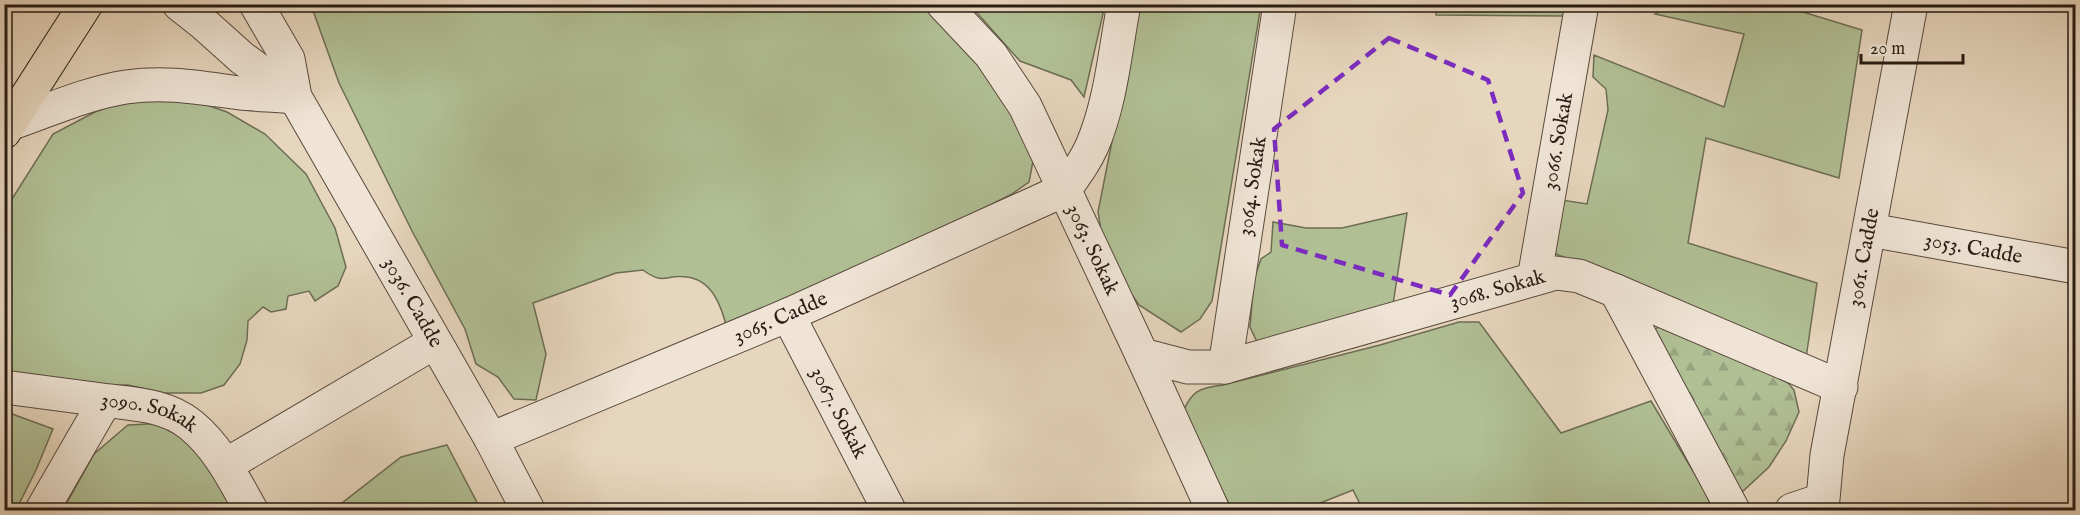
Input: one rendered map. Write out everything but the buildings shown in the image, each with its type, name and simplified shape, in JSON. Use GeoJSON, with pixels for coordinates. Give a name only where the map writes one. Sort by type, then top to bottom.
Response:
{"type":"FeatureCollection","features":[{"type":"Feature","properties":{"kind":"main road"},"geometry":{"type":"LineString","coordinates":[[7,128],[86,4]]}},
{"type":"Feature","properties":{"kind":"street","name":"3036. Cadde"},"geometry":{"type":"LineString","coordinates":[[179,4],[242,58],[295,97]]}},
{"type":"Feature","properties":{"kind":"street","name":"3036. Cadde"},"geometry":{"type":"LineString","coordinates":[[256,4],[288,59],[295,97],[491,439],[528,510]]}},
{"type":"Feature","properties":{"kind":"street"},"geometry":{"type":"LineString","coordinates":[[7,128],[101,93],[125,87],[172,84],[239,93],[295,97],[281,4]]}},
{"type":"Feature","properties":{"kind":"street","name":"3063. Sokak"},"geometry":{"type":"LineString","coordinates":[[943,4],[991,55],[1024,106],[1213,510]]}},
{"type":"Feature","properties":{"kind":"street"},"geometry":{"type":"LineString","coordinates":[[1065,190],[1084,161],[1098,131],[1109,87],[1124,4]]}},
{"type":"Feature","properties":{"kind":"street","name":"3064. Sokak"},"geometry":{"type":"LineString","coordinates":[[1225,367],[1280,4]]}},
{"type":"Feature","properties":{"kind":"street","name":"3066. Sokak"},"geometry":{"type":"LineString","coordinates":[[1534,279],[1582,4]]}},
{"type":"Feature","properties":{"kind":"street","name":"3061. Cadde"},"geometry":{"type":"LineString","coordinates":[[1812,507],[1827,455],[1841,387],[1911,4]]}},
{"type":"Feature","properties":{"kind":"street","name":"3065. Cadde"},"geometry":{"type":"LineString","coordinates":[[491,439],[788,315],[1065,190]]}},
{"type":"Feature","properties":{"kind":"street","name":"3053. Cadde"},"geometry":{"type":"LineString","coordinates":[[1870,230],[2076,267]]}},
{"type":"Feature","properties":{"kind":"street","name":"3068. Sokak"},"geometry":{"type":"LineString","coordinates":[[1142,355],[1197,369],[1225,367],[1556,273],[1579,276],[1841,387]]}},
{"type":"Feature","properties":{"kind":"street"},"geometry":{"type":"LineString","coordinates":[[1616,291],[1733,510]]}},
{"type":"Feature","properties":{"kind":"street","name":"3067. Sokak"},"geometry":{"type":"LineString","coordinates":[[788,315],[889,510]]}},
{"type":"Feature","properties":{"kind":"street"},"geometry":{"type":"LineString","coordinates":[[226,465],[435,342]]}},
{"type":"Feature","properties":{"kind":"street","name":"3090. Sokak"},"geometry":{"type":"LineString","coordinates":[[4,387],[136,404],[164,410],[189,424],[208,441],[226,465],[251,510]]}},
{"type":"Feature","properties":{"kind":"street"},"geometry":{"type":"LineString","coordinates":[[42,510],[105,401]]}},
{"type":"Feature","properties":{"kind":"highlighted area"},"geometry":{"type":"Polygon","coordinates":[[[1389,38],[1488,80],[1523,193],[1450,295],[1282,245],[1274,129],[1389,38]]]}},
{"type":"Feature","properties":{"kind":"green space"},"geometry":{"type":"Polygon","coordinates":[[[311,5],[923,5],[995,78],[1033,161],[1029,182],[1012,194],[866,268],[727,329],[715,296],[704,283],[679,276],[656,277],[643,270],[616,273],[533,303],[546,354],[536,400],[514,399],[498,377],[476,364],[465,329],[412,231],[339,83],[311,5]]]}},
{"type":"Feature","properties":{"kind":"green space"},"geometry":{"type":"Polygon","coordinates":[[[970,5],[1105,5],[1084,97],[1071,80],[1020,61],[970,5]]]}},
{"type":"Feature","properties":{"kind":"green space"},"geometry":{"type":"Polygon","coordinates":[[[1139,5],[1261,5],[1212,301],[1200,319],[1181,332],[1139,305],[1115,270],[1103,242],[1098,212],[1139,5]]]}},
{"type":"Feature","properties":{"kind":"green space"},"geometry":{"type":"Polygon","coordinates":[[[1436,5],[1566,5],[1564,16],[1436,15],[1436,5]]]}},
{"type":"Feature","properties":{"kind":"green space"},"geometry":{"type":"Polygon","coordinates":[[[1671,5],[1780,5],[1862,30],[1839,178],[1706,138],[1688,243],[1817,283],[1806,358],[1553,253],[1562,200],[1587,204],[1608,110],[1606,89],[1593,77],[1594,55],[1724,107],[1744,34],[1655,14],[1671,5]]]}},
{"type":"Feature","properties":{"kind":"green space"},"geometry":{"type":"Polygon","coordinates":[[[133,98],[187,98],[227,112],[265,134],[306,174],[335,228],[346,267],[338,286],[315,301],[309,291],[288,296],[286,309],[271,312],[263,307],[248,321],[247,340],[240,364],[224,385],[201,393],[164,393],[128,385],[78,386],[5,376],[5,210],[53,134],[95,112],[133,98]]]}},
{"type":"Feature","properties":{"kind":"green space"},"geometry":{"type":"Polygon","coordinates":[[[1407,213],[1392,311],[1257,342],[1250,327],[1254,279],[1261,259],[1271,252],[1273,222],[1306,228],[1342,228],[1407,213]]]}},
{"type":"Feature","properties":{"kind":"green space"},"geometry":{"type":"Polygon","coordinates":[[[1459,322],[1479,322],[1561,433],[1651,401],[1708,496],[1711,510],[1363,510],[1353,490],[1303,510],[1232,510],[1183,412],[1190,399],[1198,391],[1380,345],[1459,322]]]}},
{"type":"Feature","properties":{"kind":"green space"},"geometry":{"type":"Polygon","coordinates":[[[1660,326],[1783,377],[1794,390],[1799,412],[1786,441],[1769,467],[1742,492],[1654,330],[1660,326]]]}},
{"type":"Feature","properties":{"kind":"green space"},"geometry":{"type":"Polygon","coordinates":[[[4,411],[53,429],[16,510],[5,510],[4,411]]]}},
{"type":"Feature","properties":{"kind":"green space"},"geometry":{"type":"Polygon","coordinates":[[[168,423],[194,437],[244,510],[63,510],[94,454],[128,425],[168,423]]]}},
{"type":"Feature","properties":{"kind":"green space"},"geometry":{"type":"Polygon","coordinates":[[[447,445],[481,510],[333,510],[401,457],[447,445]]]}}]}
